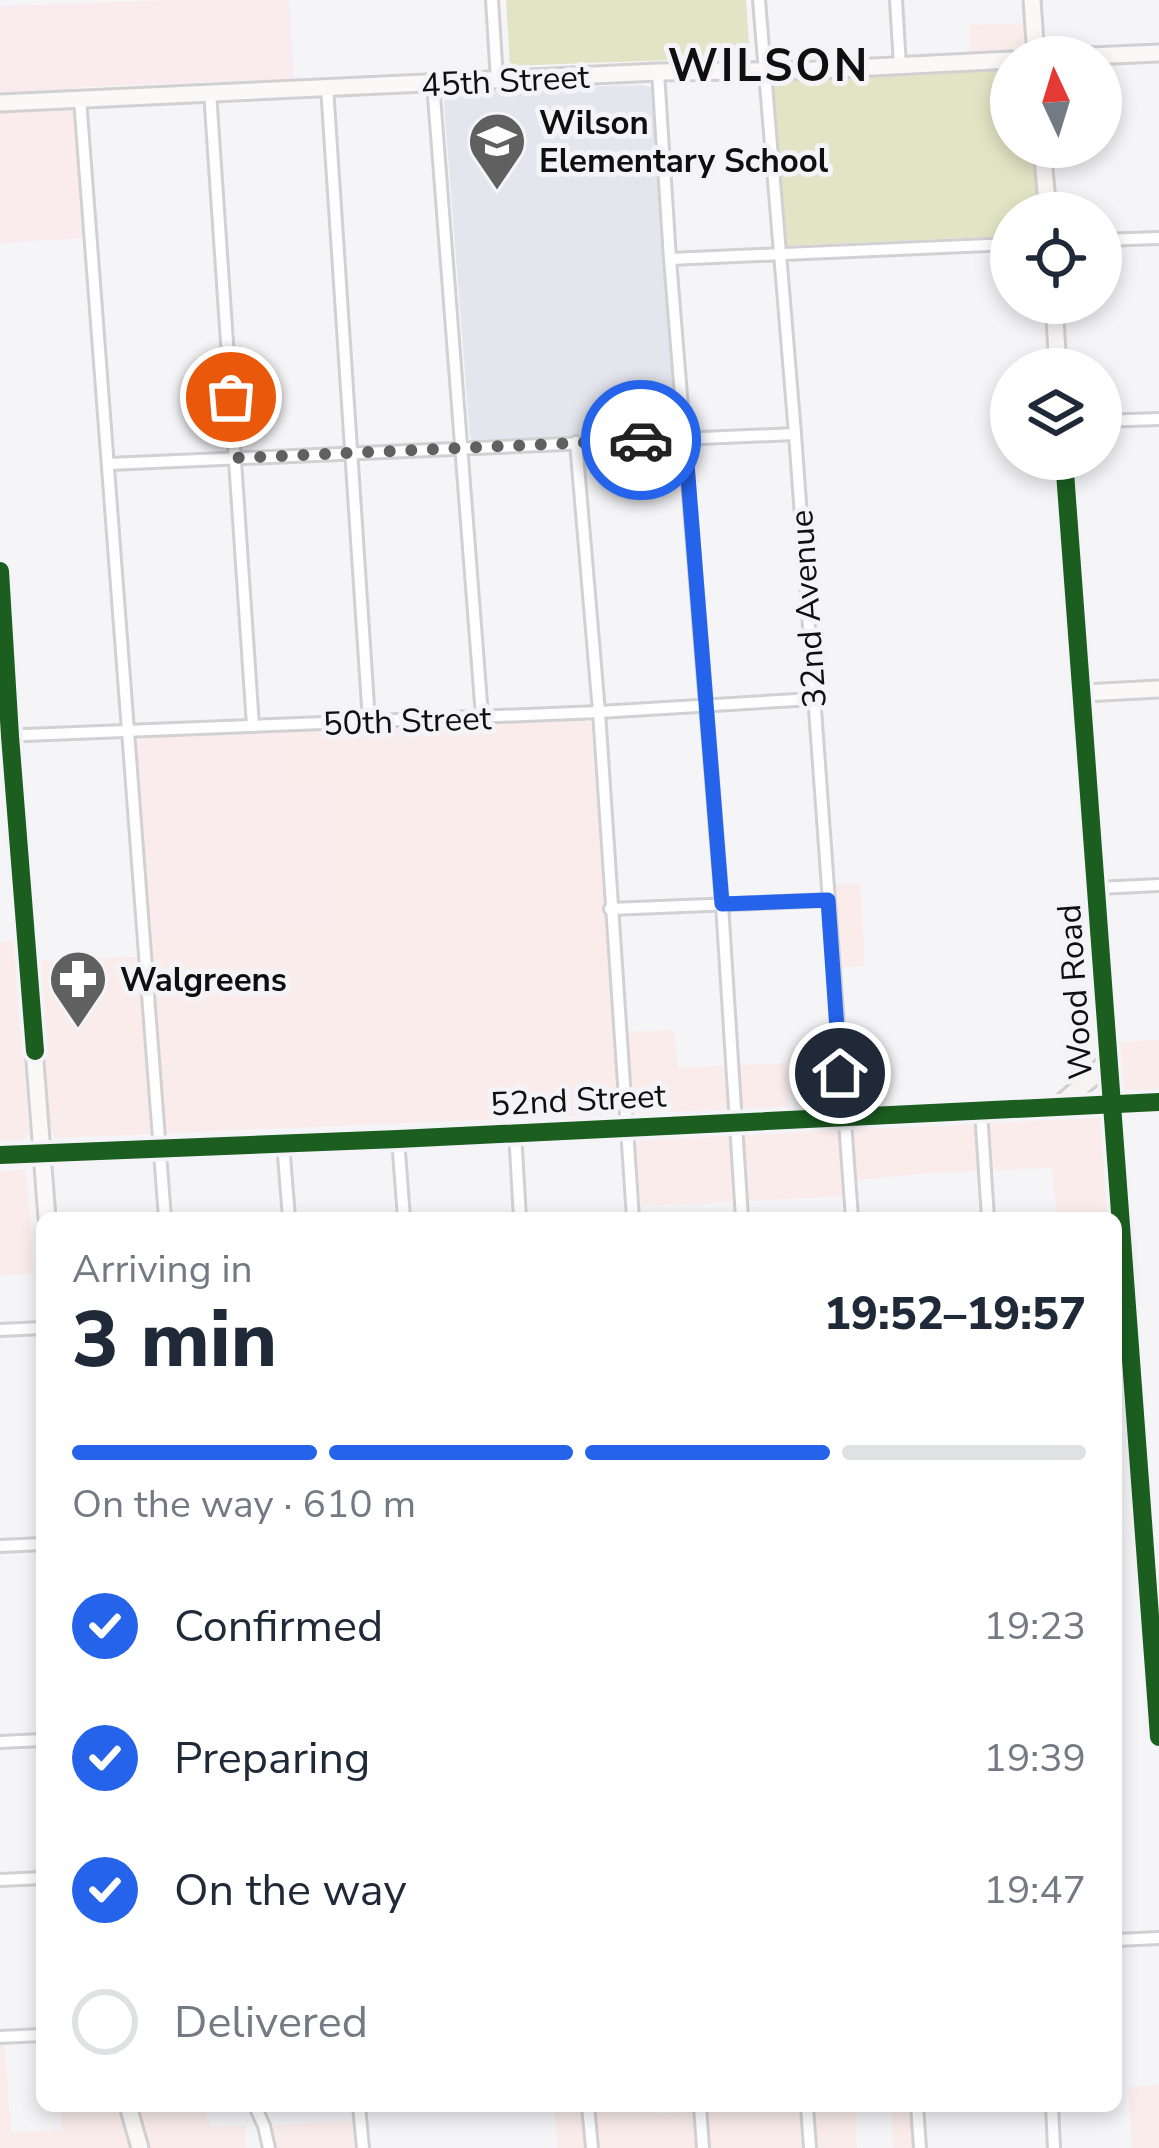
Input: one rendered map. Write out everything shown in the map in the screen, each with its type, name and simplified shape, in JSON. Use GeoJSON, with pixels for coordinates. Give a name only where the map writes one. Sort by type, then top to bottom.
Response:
{"type":"FeatureCollection","features":[{"type":"Feature","properties":{"kind":"main road"},"geometry":{"type":"LineString","coordinates":[[1057,1107],[1108,1059]]}},
{"type":"Feature","properties":{"kind":"main road","name":"52nd Street"},"geometry":{"type":"LineString","coordinates":[[0,1155],[1159,1102]]}},
{"type":"Feature","properties":{"kind":"street"},"geometry":{"type":"LineString","coordinates":[[492,0],[497,80]]}},
{"type":"Feature","properties":{"kind":"street","name":"32nd Avenue"},"geometry":{"type":"LineString","coordinates":[[760,0],[852,1212]]}},
{"type":"Feature","properties":{"kind":"street"},"geometry":{"type":"LineString","coordinates":[[896,0],[900,66]]}},
{"type":"Feature","properties":{"kind":"street"},"geometry":{"type":"LineString","coordinates":[[1032,0],[1035,36]]}},
{"type":"Feature","properties":{"kind":"street"},"geometry":{"type":"LineString","coordinates":[[1122,55],[1159,53]]}},
{"type":"Feature","properties":{"kind":"street","name":"45th Street"},"geometry":{"type":"LineString","coordinates":[[0,103],[990,61]]}},
{"type":"Feature","properties":{"kind":"street"},"geometry":{"type":"LineString","coordinates":[[658,72],[742,1212]]}},
{"type":"Feature","properties":{"kind":"street"},"geometry":{"type":"LineString","coordinates":[[434,83],[482,716]]}},
{"type":"Feature","properties":{"kind":"street"},"geometry":{"type":"LineString","coordinates":[[328,87],[369,722]]}},
{"type":"Feature","properties":{"kind":"street"},"geometry":{"type":"LineString","coordinates":[[210,92],[254,726]]}},
{"type":"Feature","properties":{"kind":"street"},"geometry":{"type":"LineString","coordinates":[[80,99],[165,1212]]}},
{"type":"Feature","properties":{"kind":"street"},"geometry":{"type":"LineString","coordinates":[[1122,239],[1159,238]]}},
{"type":"Feature","properties":{"kind":"street"},"geometry":{"type":"LineString","coordinates":[[670,259],[990,245]]}},
{"type":"Feature","properties":{"kind":"street"},"geometry":{"type":"LineString","coordinates":[[1122,420],[1159,419]]}},
{"type":"Feature","properties":{"kind":"street"},"geometry":{"type":"LineString","coordinates":[[109,464],[795,434]]}},
{"type":"Feature","properties":{"kind":"street"},"geometry":{"type":"LineString","coordinates":[[576,442],[633,1212]]}},
{"type":"Feature","properties":{"kind":"street","name":"Wood Road"},"geometry":{"type":"LineString","coordinates":[[1066,480],[1119,1212]]}},
{"type":"Feature","properties":{"kind":"street"},"geometry":{"type":"LineString","coordinates":[[0,571],[5,736],[47,1212]]}},
{"type":"Feature","properties":{"kind":"street"},"geometry":{"type":"LineString","coordinates":[[1084,693],[1159,689]]}},
{"type":"Feature","properties":{"kind":"street","name":"50th Street"},"geometry":{"type":"LineString","coordinates":[[5,736],[598,712],[813,698]]}},
{"type":"Feature","properties":{"kind":"street"},"geometry":{"type":"LineString","coordinates":[[1097,888],[1159,885]]}},
{"type":"Feature","properties":{"kind":"street"},"geometry":{"type":"LineString","coordinates":[[610,909],[828,900]]}},
{"type":"Feature","properties":{"kind":"street"},"geometry":{"type":"LineString","coordinates":[[981,1111],[988,1212]]}},
{"type":"Feature","properties":{"kind":"street"},"geometry":{"type":"LineString","coordinates":[[515,1132],[520,1212]]}},
{"type":"Feature","properties":{"kind":"street"},"geometry":{"type":"LineString","coordinates":[[398,1139],[404,1212]]}},
{"type":"Feature","properties":{"kind":"street"},"geometry":{"type":"LineString","coordinates":[[283,1143],[289,1212]]}},
{"type":"Feature","properties":{"kind":"street","name":"Wood Road"},"geometry":{"type":"LineString","coordinates":[[1122,1250],[1159,1736]]}},
{"type":"Feature","properties":{"kind":"street"},"geometry":{"type":"LineString","coordinates":[[0,1330],[36,1328]]}},
{"type":"Feature","properties":{"kind":"street"},"geometry":{"type":"LineString","coordinates":[[0,1546],[36,1544]]}},
{"type":"Feature","properties":{"kind":"street"},"geometry":{"type":"LineString","coordinates":[[0,1742],[36,1740]]}},
{"type":"Feature","properties":{"kind":"street"},"geometry":{"type":"LineString","coordinates":[[0,1880],[36,1878]]}},
{"type":"Feature","properties":{"kind":"street"},"geometry":{"type":"LineString","coordinates":[[1122,1940],[1159,1937]]}},
{"type":"Feature","properties":{"kind":"street"},"geometry":{"type":"LineString","coordinates":[[0,2037],[36,2035]]}},
{"type":"Feature","properties":{"kind":"street"},"geometry":{"type":"LineString","coordinates":[[130,2112],[140,2148]]}},
{"type":"Feature","properties":{"kind":"street"},"geometry":{"type":"LineString","coordinates":[[258,2112],[269,2148]]}},
{"type":"Feature","properties":{"kind":"street"},"geometry":{"type":"LineString","coordinates":[[360,2112],[363,2148]]}},
{"type":"Feature","properties":{"kind":"street"},"geometry":{"type":"LineString","coordinates":[[589,2112],[592,2148]]}},
{"type":"Feature","properties":{"kind":"street"},"geometry":{"type":"LineString","coordinates":[[701,2112],[704,2148]]}},
{"type":"Feature","properties":{"kind":"street"},"geometry":{"type":"LineString","coordinates":[[807,2112],[810,2148]]}},
{"type":"Feature","properties":{"kind":"street"},"geometry":{"type":"LineString","coordinates":[[917,2112],[920,2148]]}},
{"type":"Feature","properties":{"kind":"street"},"geometry":{"type":"LineString","coordinates":[[1052,2112],[1054,2148]]}},
{"type":"Feature","properties":{"kind":"shaded area"},"geometry":{"type":"Polygon","coordinates":[[[289,0],[294,79],[75,87],[86,238],[0,243],[0,6],[289,0]]]}},
{"type":"Feature","properties":{"kind":"shaded area"},"geometry":{"type":"Polygon","coordinates":[[[1025,23],[1024,36],[990,36],[990,53],[971,55],[969,25],[1025,23]]]}},
{"type":"Feature","properties":{"kind":"shaded area"},"geometry":{"type":"Polygon","coordinates":[[[643,85],[654,93],[678,428],[672,432],[472,440],[446,94],[643,85]]]}},
{"type":"Feature","properties":{"kind":"shaded area"},"geometry":{"type":"Polygon","coordinates":[[[585,719],[592,734],[613,1032],[674,1030],[678,1068],[786,1063],[789,1107],[55,1138],[50,1128],[39,961],[150,956],[149,934],[338,924],[325,788],[285,790],[282,732],[585,719]]]}},
{"type":"Feature","properties":{"kind":"shaded area"},"geometry":{"type":"Polygon","coordinates":[[[282,732],[286,789],[326,788],[339,924],[149,934],[137,742],[282,732]]]}},
{"type":"Feature","properties":{"kind":"shaded area"},"geometry":{"type":"Polygon","coordinates":[[[860,883],[865,966],[838,968],[832,885],[860,883]]]}},
{"type":"Feature","properties":{"kind":"shaded area"},"geometry":{"type":"Polygon","coordinates":[[[15,941],[29,1131],[26,1139],[0,1141],[0,942],[15,941]]]}},
{"type":"Feature","properties":{"kind":"shaded area"},"geometry":{"type":"Polygon","coordinates":[[[1159,1040],[1159,1091],[1125,1090],[1119,1042],[1159,1040]]]}},
{"type":"Feature","properties":{"kind":"shaded area"},"geometry":{"type":"Polygon","coordinates":[[[1102,1113],[1110,1212],[1056,1212],[1052,1168],[852,1181],[852,1196],[641,1206],[635,1134],[1102,1113]]]}},
{"type":"Feature","properties":{"kind":"shaded area"},"geometry":{"type":"Polygon","coordinates":[[[26,1170],[34,1274],[0,1275],[0,1171],[26,1170]]]}},
{"type":"Feature","properties":{"kind":"shaded area"},"geometry":{"type":"Polygon","coordinates":[[[0,2037],[4,2037],[11,2132],[62,2130],[61,2112],[205,2112],[211,2127],[245,2125],[246,2148],[0,2148],[0,2037]]]}},
{"type":"Feature","properties":{"kind":"shaded area"},"geometry":{"type":"Polygon","coordinates":[[[1159,2085],[1159,2148],[1132,2148],[1129,2087],[1159,2085]]]}},
{"type":"Feature","properties":{"kind":"shaded area"},"geometry":{"type":"Polygon","coordinates":[[[555,2112],[855,2112],[857,2148],[558,2148],[555,2112]]]}},
{"type":"Feature","properties":{"kind":"shaded area"},"geometry":{"type":"Polygon","coordinates":[[[891,2112],[917,2112],[920,2148],[893,2148],[891,2112]]]}},
{"type":"Feature","properties":{"kind":"shaded area"},"geometry":{"type":"Polygon","coordinates":[[[361,2120],[363,2148],[269,2148],[264,2126],[361,2120]]]}},
{"type":"Feature","properties":{"kind":"green space"},"geometry":{"type":"Polygon","coordinates":[[[506,0],[746,0],[750,57],[510,66],[506,0]]]}},
{"type":"Feature","properties":{"kind":"green space"},"geometry":{"type":"Polygon","coordinates":[[[990,69],[990,168],[1037,168],[1038,192],[990,192],[990,237],[782,246],[771,81],[990,69]]]}},
{"type":"Feature","properties":{"kind":"cycle path"},"geometry":{"type":"LineString","coordinates":[[1066,480],[1120,1212]]}},
{"type":"Feature","properties":{"kind":"cycle path"},"geometry":{"type":"LineString","coordinates":[[0,571],[35,1051]]}},
{"type":"Feature","properties":{"kind":"cycle path"},"geometry":{"type":"LineString","coordinates":[[0,1155],[1159,1102]]}},
{"type":"Feature","properties":{"kind":"cycle path"},"geometry":{"type":"LineString","coordinates":[[1122,1239],[1159,1737]]}},
{"type":"Feature","properties":{"kind":"way so far"},"geometry":{"type":"LineString","coordinates":[[231,397],[235,458],[641,440]]}},
{"type":"Feature","properties":{"kind":"place","name":"Wilson Elementary School"},"geometry":{"type":"Point","coordinates":[497,192]}},
{"type":"Feature","properties":{"kind":"place","name":"Walgreens"},"geometry":{"type":"Point","coordinates":[78,1030]}},
{"type":"Feature","properties":{"kind":"district","name":"WILSON"},"geometry":{"type":"Point","coordinates":[769,65]}},
{"type":"Feature","properties":{"kind":"route"},"geometry":{"type":"LineString","coordinates":[[641,440],[685,439],[722,904],[828,900],[840,1073]]}}]}
